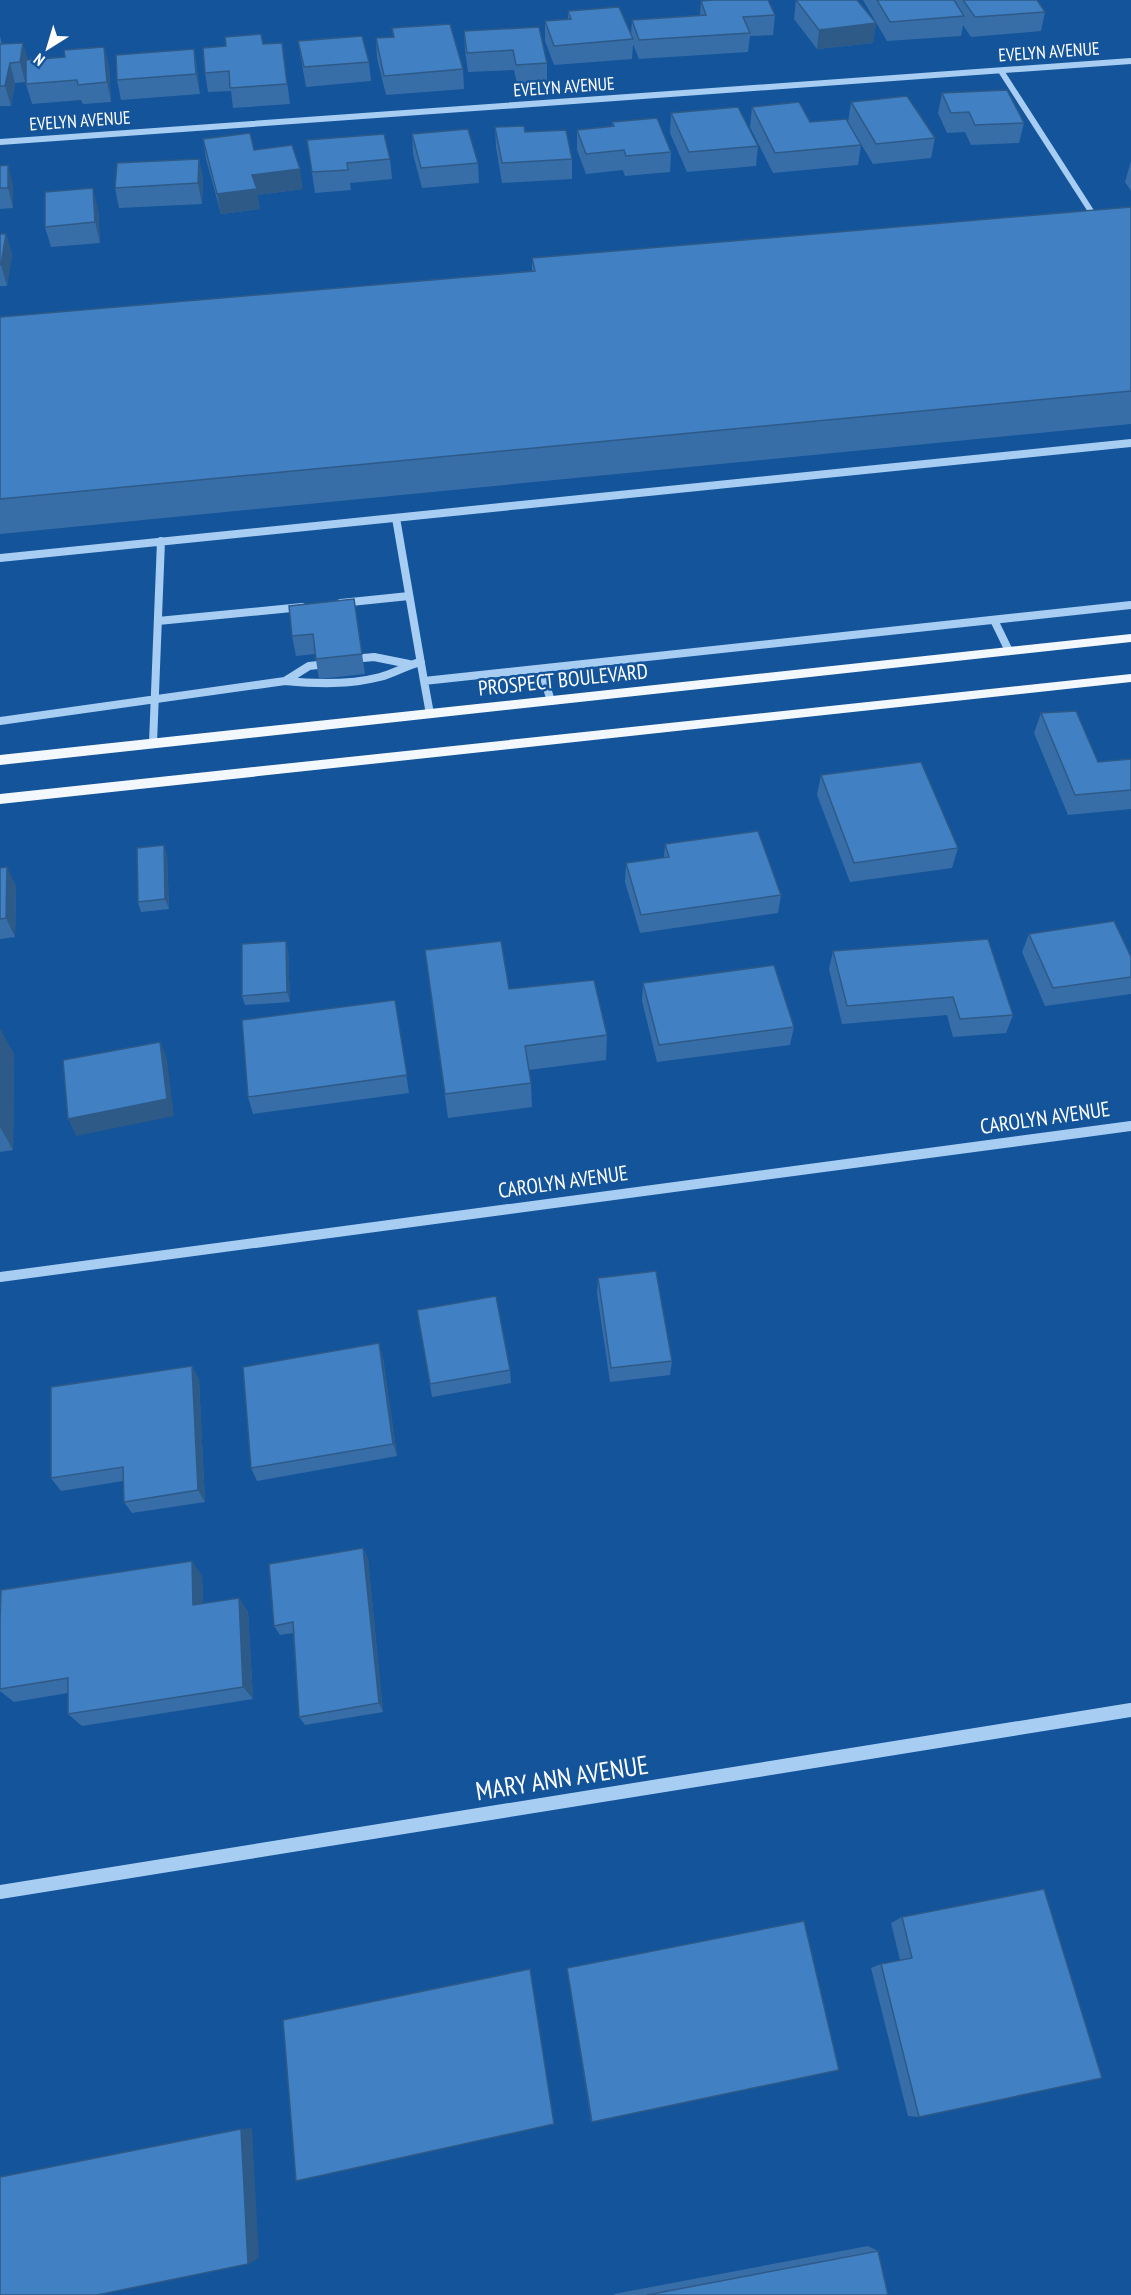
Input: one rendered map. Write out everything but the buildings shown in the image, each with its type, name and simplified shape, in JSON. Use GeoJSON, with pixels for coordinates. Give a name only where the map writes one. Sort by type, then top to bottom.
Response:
{"type":"FeatureCollection","features":[{"type":"Feature","properties":{"kind":"main road","name":"PROSPECT BOULEVARD"},"geometry":{"type":"LineString","coordinates":[[0,760],[1131,638]]}},
{"type":"Feature","properties":{"kind":"main road"},"geometry":{"type":"LineString","coordinates":[[0,799],[1131,678]]}},
{"type":"Feature","properties":{"kind":"street","name":"EVELYN AVENUE"},"geometry":{"type":"LineString","coordinates":[[0,142],[1131,61]]}},
{"type":"Feature","properties":{"kind":"street"},"geometry":{"type":"LineString","coordinates":[[1001,71],[1105,233]]}},
{"type":"Feature","properties":{"kind":"street"},"geometry":{"type":"LineString","coordinates":[[0,558],[1131,443]]}},
{"type":"Feature","properties":{"kind":"street"},"geometry":{"type":"LineString","coordinates":[[396,518],[430,714]]}},
{"type":"Feature","properties":{"kind":"street"},"geometry":{"type":"LineString","coordinates":[[153,743],[161,541]]}},
{"type":"Feature","properties":{"kind":"street"},"geometry":{"type":"LineString","coordinates":[[329,604],[410,596]]}},
{"type":"Feature","properties":{"kind":"street"},"geometry":{"type":"LineString","coordinates":[[424,681],[1131,605]]}},
{"type":"Feature","properties":{"kind":"street"},"geometry":{"type":"LineString","coordinates":[[158,621],[307,606]]}},
{"type":"Feature","properties":{"kind":"street"},"geometry":{"type":"LineString","coordinates":[[993,620],[1009,651]]}},
{"type":"Feature","properties":{"kind":"street"},"geometry":{"type":"LineString","coordinates":[[363,658],[374,657],[409,664]]}},
{"type":"Feature","properties":{"kind":"street"},"geometry":{"type":"LineString","coordinates":[[0,722],[285,681],[322,686],[382,676],[409,664],[421,662]]}},
{"type":"Feature","properties":{"kind":"street"},"geometry":{"type":"LineString","coordinates":[[285,681],[309,666],[318,665]]}},
{"type":"Feature","properties":{"kind":"street"},"geometry":{"type":"LineString","coordinates":[[540,669],[550,700]]}},
{"type":"Feature","properties":{"kind":"street","name":"CAROLYN AVENUE"},"geometry":{"type":"LineString","coordinates":[[0,1277],[1131,1126]]}},
{"type":"Feature","properties":{"kind":"street","name":"MARY ANN AVENUE"},"geometry":{"type":"LineString","coordinates":[[0,1892],[1131,1710]]}}]}
